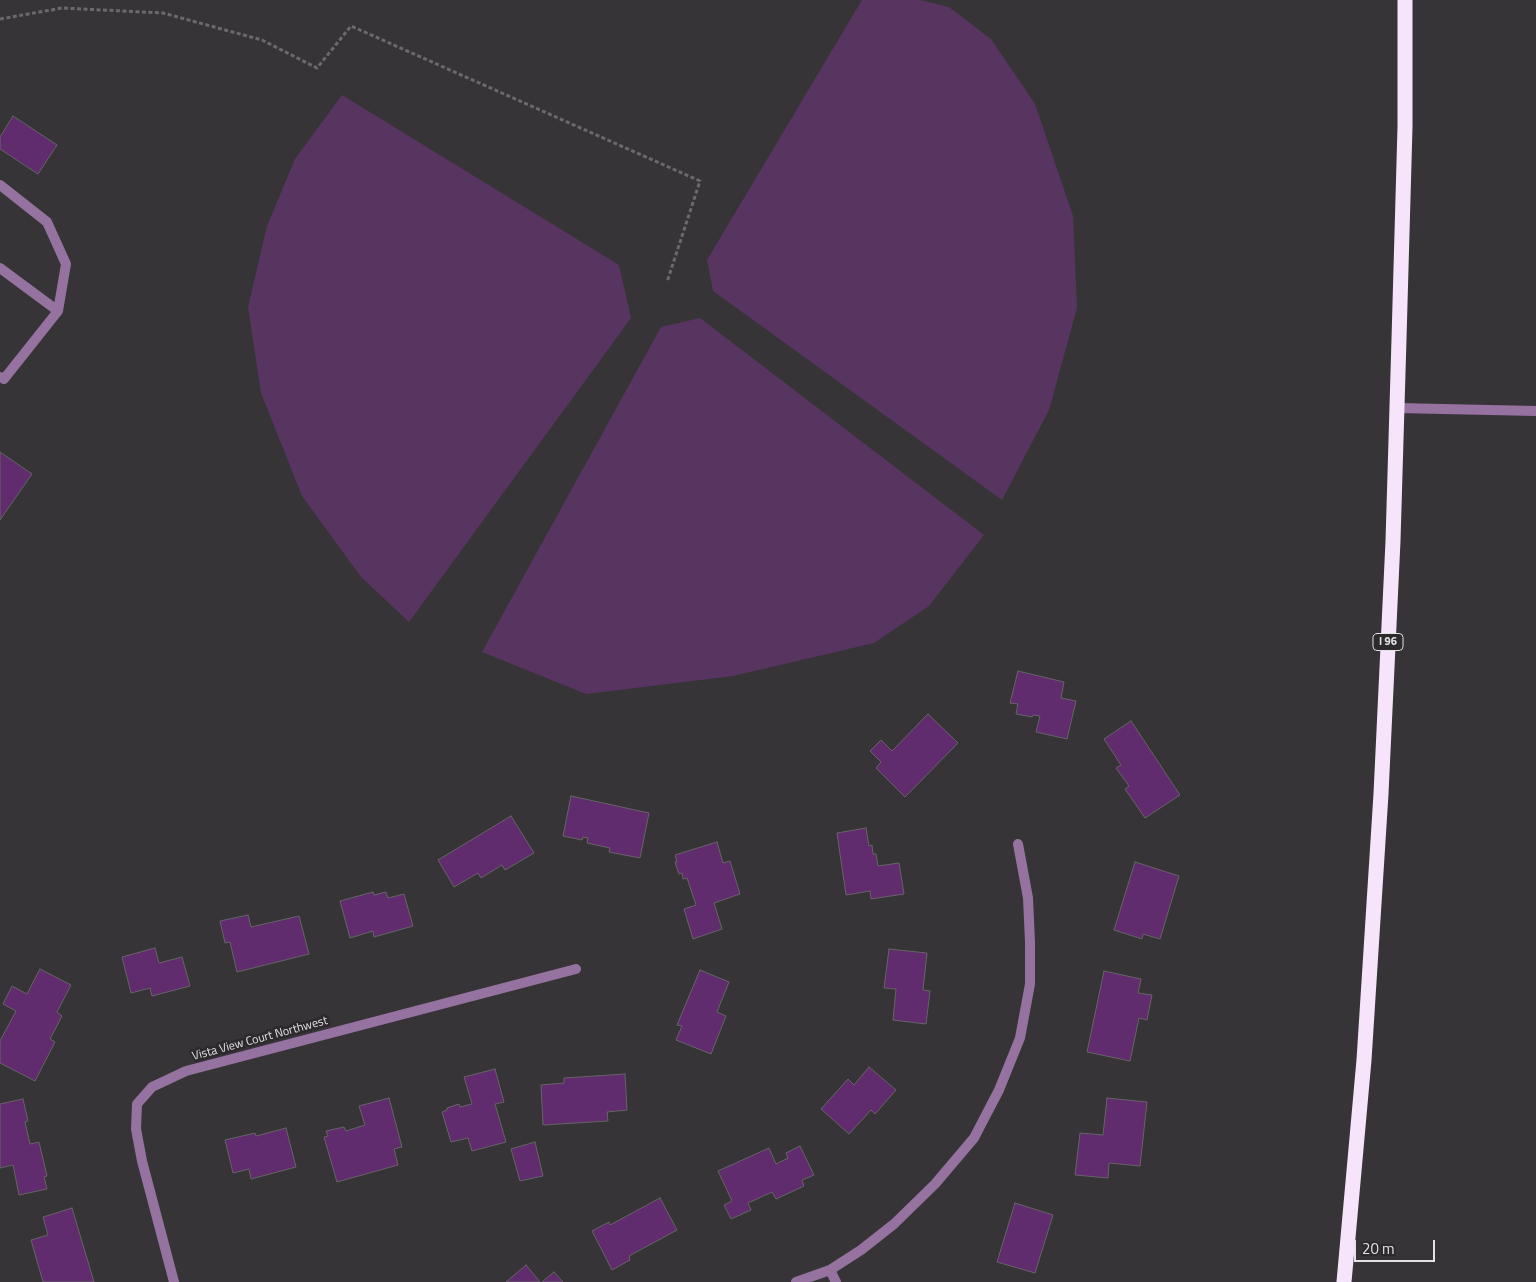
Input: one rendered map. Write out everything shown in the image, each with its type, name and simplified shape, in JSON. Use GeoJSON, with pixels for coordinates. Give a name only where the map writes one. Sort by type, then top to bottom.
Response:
{"type":"FeatureCollection","features":[{"type":"Feature","properties":{"kind":"highway","name":"I 96"},"geometry":{"type":"LineString","coordinates":[[1344,1282],[1364,1060],[1382,794],[1397,408],[1405,127],[1405,0]]}},
{"type":"Feature","properties":{"kind":"street"},"geometry":{"type":"LineString","coordinates":[[0,186],[47,222],[66,264],[58,311],[4,380],[0,377]]}},
{"type":"Feature","properties":{"kind":"street"},"geometry":{"type":"LineString","coordinates":[[0,268],[58,311]]}},
{"type":"Feature","properties":{"kind":"street"},"geometry":{"type":"LineString","coordinates":[[1397,408],[1536,411]]}},
{"type":"Feature","properties":{"kind":"street"},"geometry":{"type":"LineString","coordinates":[[796,1282],[830,1270],[861,1250],[894,1224],[934,1184],[974,1138],[999,1090],[1020,1038],[1030,984],[1028,898],[1018,844]]}},
{"type":"Feature","properties":{"kind":"street","name":"Vista View Court Northwest"},"geometry":{"type":"LineString","coordinates":[[174,1282],[142,1161],[136,1129],[137,1104],[152,1087],[186,1072],[576,968]]}},
{"type":"Feature","properties":{"kind":"street"},"geometry":{"type":"LineString","coordinates":[[830,1270],[836,1282]]}},
{"type":"Feature","properties":{"kind":"path"},"geometry":{"type":"LineString","coordinates":[[0,19],[62,8],[163,13],[262,40],[317,68],[351,26],[700,181],[668,282]]}},
{"type":"Feature","properties":{"kind":"shaded area"},"geometry":{"type":"Polygon","coordinates":[[[862,0],[920,0],[949,7],[991,39],[1035,104],[1073,216],[1077,308],[1049,410],[1002,500],[713,291],[707,260],[862,0]]]}},
{"type":"Feature","properties":{"kind":"shaded area"},"geometry":{"type":"Polygon","coordinates":[[[342,95],[619,265],[631,318],[409,622],[361,577],[302,496],[261,393],[248,307],[267,226],[295,159],[342,95]]]}},
{"type":"Feature","properties":{"kind":"shaded area"},"geometry":{"type":"Polygon","coordinates":[[[700,318],[984,535],[929,606],[874,643],[733,676],[586,694],[482,652],[661,327],[700,318]]]}},
{"type":"Feature","properties":{"kind":"building"},"geometry":{"type":"Polygon","coordinates":[[[13,116],[57,145],[38,174],[0,149],[0,137],[13,116]]]}},
{"type":"Feature","properties":{"kind":"building"},"geometry":{"type":"Polygon","coordinates":[[[0,452],[32,474],[0,520],[0,452]]]}},
{"type":"Feature","properties":{"kind":"building"},"geometry":{"type":"Polygon","coordinates":[[[1018,671],[1064,682],[1061,698],[1076,701],[1067,739],[1036,732],[1040,716],[1033,715],[1032,717],[1016,714],[1018,704],[1010,703],[1018,671]]]}},
{"type":"Feature","properties":{"kind":"building"},"geometry":{"type":"Polygon","coordinates":[[[928,714],[958,743],[905,797],[876,768],[881,762],[870,751],[881,740],[892,751],[928,714]]]}},
{"type":"Feature","properties":{"kind":"building"},"geometry":{"type":"Polygon","coordinates":[[[1131,721],[1180,795],[1145,818],[1125,789],[1129,786],[1116,768],[1121,765],[1104,739],[1131,721]]]}},
{"type":"Feature","properties":{"kind":"building"},"geometry":{"type":"Polygon","coordinates":[[[571,796],[649,813],[640,858],[609,852],[610,848],[587,843],[588,838],[583,837],[582,840],[563,836],[571,796]]]}},
{"type":"Feature","properties":{"kind":"building"},"geometry":{"type":"Polygon","coordinates":[[[511,816],[534,853],[505,870],[502,865],[481,878],[478,873],[454,887],[438,860],[511,816]]]}},
{"type":"Feature","properties":{"kind":"building"},"geometry":{"type":"Polygon","coordinates":[[[866,828],[869,846],[872,845],[873,854],[876,854],[878,866],[899,863],[904,894],[871,899],[870,891],[846,895],[837,833],[866,828]]]}},
{"type":"Feature","properties":{"kind":"building"},"geometry":{"type":"Polygon","coordinates":[[[717,842],[723,863],[730,861],[740,894],[714,903],[722,929],[693,939],[684,909],[696,905],[687,878],[683,879],[682,873],[679,874],[675,855],[717,842]]]}},
{"type":"Feature","properties":{"kind":"building"},"geometry":{"type":"Polygon","coordinates":[[[1135,862],[1179,876],[1160,939],[1143,934],[1142,939],[1114,930],[1135,862]]]}},
{"type":"Feature","properties":{"kind":"building"},"geometry":{"type":"Polygon","coordinates":[[[373,892],[374,895],[386,892],[388,898],[404,894],[413,926],[374,937],[373,931],[350,938],[340,901],[373,892]]]}},
{"type":"Feature","properties":{"kind":"building"},"geometry":{"type":"Polygon","coordinates":[[[248,915],[251,927],[299,916],[309,954],[237,972],[230,942],[225,943],[220,921],[248,915]]]}},
{"type":"Feature","properties":{"kind":"building"},"geometry":{"type":"Polygon","coordinates":[[[155,948],[159,963],[182,957],[190,986],[152,996],[150,988],[131,993],[122,957],[155,948]]]}},
{"type":"Feature","properties":{"kind":"building"},"geometry":{"type":"Polygon","coordinates":[[[889,949],[927,953],[923,990],[930,991],[926,1024],[893,1020],[896,989],[884,988],[889,949]]]}},
{"type":"Feature","properties":{"kind":"building"},"geometry":{"type":"Polygon","coordinates":[[[40,969],[71,985],[57,1012],[62,1016],[50,1039],[55,1042],[35,1081],[0,1063],[0,1041],[16,1011],[3,1004],[12,986],[27,994],[40,969]]]}},
{"type":"Feature","properties":{"kind":"building"},"geometry":{"type":"Polygon","coordinates":[[[700,970],[729,982],[717,1012],[726,1016],[711,1054],[676,1040],[682,1026],[677,1025],[700,970]]]}},
{"type":"Feature","properties":{"kind":"building"},"geometry":{"type":"Polygon","coordinates":[[[1104,971],[1141,979],[1138,993],[1152,995],[1147,1020],[1139,1018],[1130,1061],[1087,1052],[1104,971]]]}},
{"type":"Feature","properties":{"kind":"building"},"geometry":{"type":"Polygon","coordinates":[[[869,1067],[896,1090],[875,1114],[871,1110],[849,1134],[821,1109],[848,1079],[854,1085],[869,1067]]]}},
{"type":"Feature","properties":{"kind":"building"},"geometry":{"type":"Polygon","coordinates":[[[495,1069],[504,1102],[495,1104],[506,1142],[472,1151],[468,1138],[451,1142],[442,1112],[459,1104],[460,1107],[472,1104],[464,1077],[495,1069]]]}},
{"type":"Feature","properties":{"kind":"building"},"geometry":{"type":"Polygon","coordinates":[[[625,1074],[627,1110],[607,1112],[608,1121],[543,1125],[541,1085],[564,1083],[564,1078],[625,1074]]]}},
{"type":"Feature","properties":{"kind":"building"},"geometry":{"type":"Polygon","coordinates":[[[389,1098],[402,1147],[394,1149],[398,1165],[337,1182],[324,1137],[328,1136],[326,1131],[344,1127],[346,1131],[365,1125],[359,1106],[389,1098]]]}},
{"type":"Feature","properties":{"kind":"building"},"geometry":{"type":"Polygon","coordinates":[[[1107,1098],[1147,1102],[1140,1166],[1109,1163],[1108,1178],[1075,1175],[1080,1133],[1103,1135],[1107,1098]]]}},
{"type":"Feature","properties":{"kind":"building"},"geometry":{"type":"Polygon","coordinates":[[[23,1099],[28,1121],[25,1122],[30,1144],[39,1142],[47,1176],[44,1177],[47,1189],[19,1195],[13,1165],[0,1168],[0,1104],[23,1099]]]}},
{"type":"Feature","properties":{"kind":"building"},"geometry":{"type":"Polygon","coordinates":[[[286,1128],[296,1167],[251,1179],[249,1169],[233,1173],[225,1140],[255,1133],[256,1136],[286,1128]]]}},
{"type":"Feature","properties":{"kind":"building"},"geometry":{"type":"Polygon","coordinates":[[[535,1142],[543,1176],[520,1181],[511,1149],[535,1142]]]}},
{"type":"Feature","properties":{"kind":"building"},"geometry":{"type":"Polygon","coordinates":[[[800,1146],[814,1175],[802,1180],[804,1186],[776,1199],[772,1192],[748,1203],[751,1210],[731,1219],[724,1205],[732,1201],[718,1171],[769,1148],[776,1164],[788,1158],[786,1153],[800,1146]]]}},
{"type":"Feature","properties":{"kind":"building"},"geometry":{"type":"Polygon","coordinates":[[[660,1198],[677,1230],[629,1256],[630,1260],[612,1270],[592,1231],[609,1222],[610,1225],[660,1198]]]}},
{"type":"Feature","properties":{"kind":"building"},"geometry":{"type":"Polygon","coordinates":[[[1015,1203],[1053,1215],[1035,1273],[997,1262],[1015,1203]]]}},
{"type":"Feature","properties":{"kind":"building"},"geometry":{"type":"Polygon","coordinates":[[[72,1208],[94,1282],[43,1282],[31,1240],[48,1235],[43,1217],[72,1208]]]}},
{"type":"Feature","properties":{"kind":"building"},"geometry":{"type":"Polygon","coordinates":[[[526,1265],[540,1282],[506,1282],[526,1265]]]}},
{"type":"Feature","properties":{"kind":"building"},"geometry":{"type":"Polygon","coordinates":[[[554,1272],[563,1282],[542,1282],[554,1272]]]}}]}
